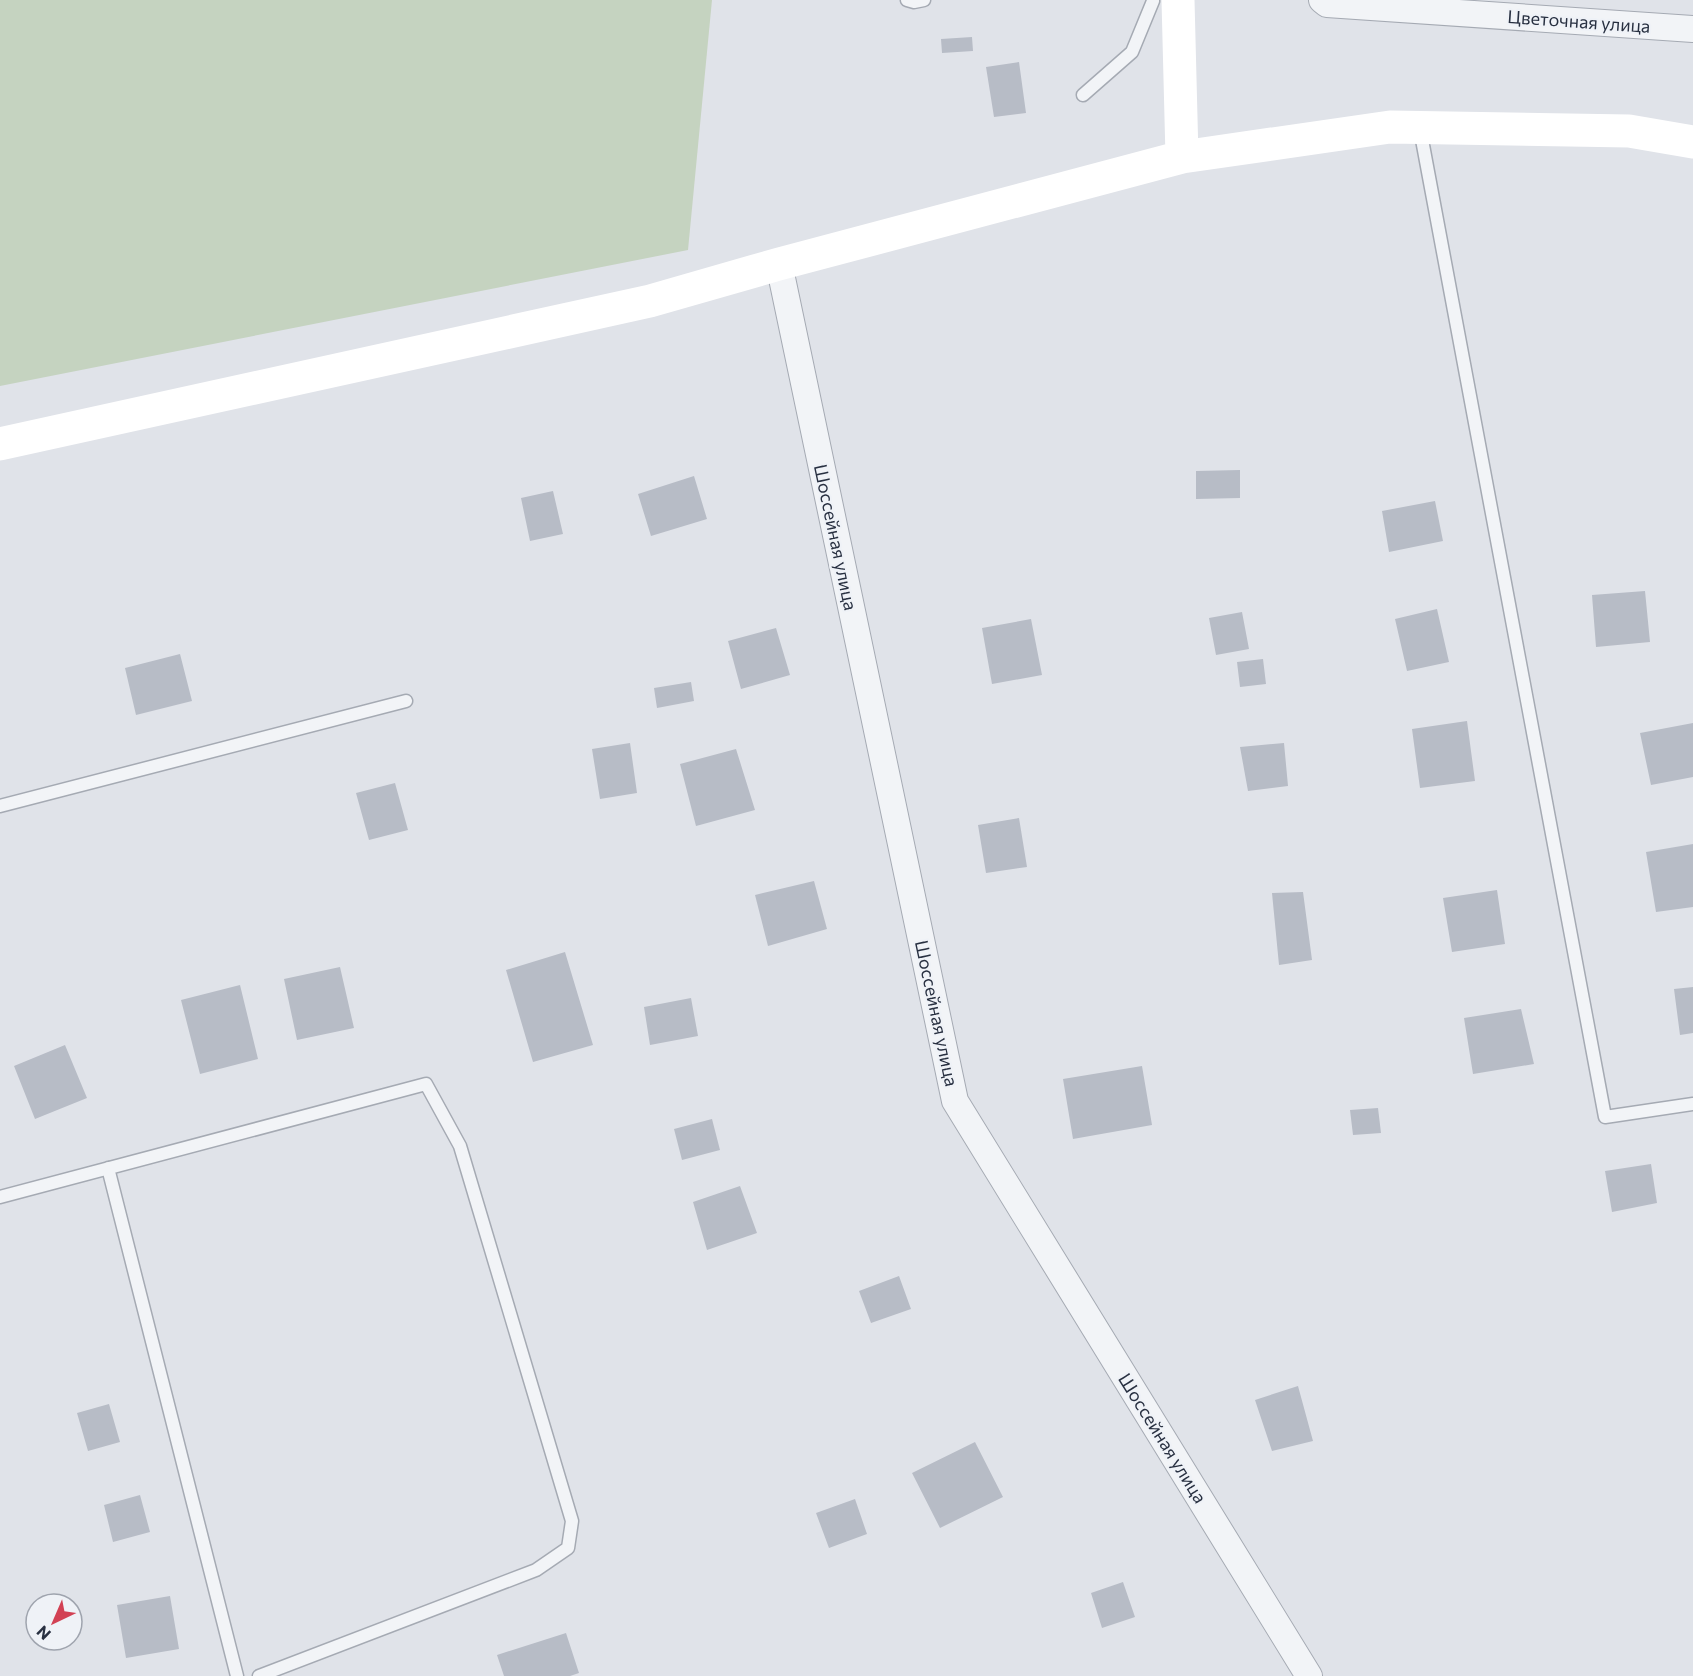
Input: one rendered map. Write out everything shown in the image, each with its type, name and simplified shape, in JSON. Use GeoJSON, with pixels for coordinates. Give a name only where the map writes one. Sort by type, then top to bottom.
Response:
{"type":"FeatureCollection","features":[{"type":"Feature","properties":{"kind":"main road"},"geometry":{"type":"LineString","coordinates":[[1164,2],[1182,157]]}},
{"type":"Feature","properties":{"kind":"main road"},"geometry":{"type":"LineString","coordinates":[[0,444],[650,301],[779,264],[1182,157],[1390,127],[1629,131],[1693,142]]}},
{"type":"Feature","properties":{"kind":"street","name":"Цветочная улица"},"geometry":{"type":"LineString","coordinates":[[1322,0],[1327,4],[1693,29]]}},
{"type":"Feature","properties":{"kind":"street","name":"Шоссейная улица"},"geometry":{"type":"LineString","coordinates":[[779,264],[955,1101],[1309,1676]]}},
{"type":"Feature","properties":{"kind":"lane"},"geometry":{"type":"LineString","coordinates":[[907,0],[914,3],[924,0]]}},
{"type":"Feature","properties":{"kind":"lane"},"geometry":{"type":"LineString","coordinates":[[1083,95],[1132,52],[1164,2]]}},
{"type":"Feature","properties":{"kind":"lane"},"geometry":{"type":"LineString","coordinates":[[1419,127],[1605,1117],[1693,1104]]}},
{"type":"Feature","properties":{"kind":"lane"},"geometry":{"type":"LineString","coordinates":[[0,806],[406,701]]}},
{"type":"Feature","properties":{"kind":"lane"},"geometry":{"type":"LineString","coordinates":[[0,1197],[426,1084],[460,1146],[572,1521],[568,1548],[536,1570],[259,1676]]}},
{"type":"Feature","properties":{"kind":"lane"},"geometry":{"type":"LineString","coordinates":[[108,1168],[237,1676]]}},
{"type":"Feature","properties":{"kind":"green space"},"geometry":{"type":"Polygon","coordinates":[[[0,0],[712,0],[688,250],[0,386],[0,0]]]}},
{"type":"Feature","properties":{"kind":"building"},"geometry":{"type":"Polygon","coordinates":[[[972,37],[973,51],[942,53],[941,39],[972,37]]]}},
{"type":"Feature","properties":{"kind":"building"},"geometry":{"type":"Polygon","coordinates":[[[1019,62],[1026,113],[994,117],[986,67],[1019,62]]]}},
{"type":"Feature","properties":{"kind":"building"},"geometry":{"type":"Polygon","coordinates":[[[1240,470],[1240,498],[1196,499],[1196,471],[1240,470]]]}},
{"type":"Feature","properties":{"kind":"building"},"geometry":{"type":"Polygon","coordinates":[[[694,476],[707,519],[651,536],[638,494],[694,476]]]}},
{"type":"Feature","properties":{"kind":"building"},"geometry":{"type":"Polygon","coordinates":[[[553,491],[563,534],[530,541],[521,498],[553,491]]]}},
{"type":"Feature","properties":{"kind":"building"},"geometry":{"type":"Polygon","coordinates":[[[1435,501],[1443,541],[1389,552],[1382,511],[1435,501]]]}},
{"type":"Feature","properties":{"kind":"building"},"geometry":{"type":"Polygon","coordinates":[[[1645,591],[1650,642],[1596,647],[1592,595],[1645,591]]]}},
{"type":"Feature","properties":{"kind":"building"},"geometry":{"type":"Polygon","coordinates":[[[1437,609],[1449,662],[1407,671],[1395,619],[1437,609]]]}},
{"type":"Feature","properties":{"kind":"building"},"geometry":{"type":"Polygon","coordinates":[[[1242,612],[1249,649],[1216,655],[1209,618],[1242,612]]]}},
{"type":"Feature","properties":{"kind":"building"},"geometry":{"type":"Polygon","coordinates":[[[1031,619],[1042,675],[992,684],[982,628],[1031,619]]]}},
{"type":"Feature","properties":{"kind":"building"},"geometry":{"type":"Polygon","coordinates":[[[776,628],[790,675],[741,689],[728,641],[776,628]]]}},
{"type":"Feature","properties":{"kind":"building"},"geometry":{"type":"Polygon","coordinates":[[[180,654],[192,701],[136,715],[125,668],[180,654]]]}},
{"type":"Feature","properties":{"kind":"building"},"geometry":{"type":"Polygon","coordinates":[[[1263,659],[1266,684],[1240,687],[1237,662],[1263,659]]]}},
{"type":"Feature","properties":{"kind":"building"},"geometry":{"type":"Polygon","coordinates":[[[691,682],[694,701],[657,708],[654,688],[691,682]]]}},
{"type":"Feature","properties":{"kind":"building"},"geometry":{"type":"Polygon","coordinates":[[[1467,721],[1475,781],[1420,788],[1412,729],[1467,721]]]}},
{"type":"Feature","properties":{"kind":"building"},"geometry":{"type":"Polygon","coordinates":[[[1693,723],[1693,777],[1651,785],[1640,733],[1693,723]]]}},
{"type":"Feature","properties":{"kind":"building"},"geometry":{"type":"Polygon","coordinates":[[[630,743],[637,793],[600,799],[592,749],[630,743]]]}},
{"type":"Feature","properties":{"kind":"building"},"geometry":{"type":"Polygon","coordinates":[[[1284,743],[1288,786],[1248,791],[1240,747],[1284,743]]]}},
{"type":"Feature","properties":{"kind":"building"},"geometry":{"type":"Polygon","coordinates":[[[736,749],[755,810],[696,826],[680,764],[736,749]]]}},
{"type":"Feature","properties":{"kind":"building"},"geometry":{"type":"Polygon","coordinates":[[[395,783],[408,830],[369,840],[356,793],[395,783]]]}},
{"type":"Feature","properties":{"kind":"building"},"geometry":{"type":"Polygon","coordinates":[[[1019,818],[1027,867],[986,873],[978,825],[1019,818]]]}},
{"type":"Feature","properties":{"kind":"building"},"geometry":{"type":"Polygon","coordinates":[[[1693,844],[1693,907],[1656,912],[1646,852],[1693,844]]]}},
{"type":"Feature","properties":{"kind":"building"},"geometry":{"type":"Polygon","coordinates":[[[814,881],[827,929],[768,946],[755,895],[814,881]]]}},
{"type":"Feature","properties":{"kind":"building"},"geometry":{"type":"Polygon","coordinates":[[[1497,890],[1505,944],[1452,952],[1443,898],[1497,890]]]}},
{"type":"Feature","properties":{"kind":"building"},"geometry":{"type":"Polygon","coordinates":[[[1303,892],[1312,960],[1279,965],[1272,893],[1303,892]]]}},
{"type":"Feature","properties":{"kind":"building"},"geometry":{"type":"Polygon","coordinates":[[[565,952],[593,1045],[533,1062],[506,970],[565,952]]]}},
{"type":"Feature","properties":{"kind":"building"},"geometry":{"type":"Polygon","coordinates":[[[340,967],[354,1028],[297,1040],[284,979],[340,967]]]}},
{"type":"Feature","properties":{"kind":"building"},"geometry":{"type":"Polygon","coordinates":[[[240,985],[258,1059],[200,1074],[181,1000],[240,985]]]}},
{"type":"Feature","properties":{"kind":"building"},"geometry":{"type":"Polygon","coordinates":[[[1693,987],[1693,1033],[1680,1035],[1674,989],[1693,987]]]}},
{"type":"Feature","properties":{"kind":"building"},"geometry":{"type":"Polygon","coordinates":[[[691,998],[698,1036],[650,1045],[644,1007],[691,998]]]}},
{"type":"Feature","properties":{"kind":"building"},"geometry":{"type":"Polygon","coordinates":[[[1521,1009],[1534,1064],[1473,1074],[1464,1018],[1521,1009]]]}},
{"type":"Feature","properties":{"kind":"building"},"geometry":{"type":"Polygon","coordinates":[[[65,1045],[87,1098],[35,1119],[14,1066],[65,1045]]]}},
{"type":"Feature","properties":{"kind":"building"},"geometry":{"type":"Polygon","coordinates":[[[1142,1066],[1152,1125],[1073,1139],[1063,1079],[1142,1066]]]}},
{"type":"Feature","properties":{"kind":"building"},"geometry":{"type":"Polygon","coordinates":[[[1378,1108],[1381,1133],[1353,1135],[1350,1110],[1378,1108]]]}},
{"type":"Feature","properties":{"kind":"building"},"geometry":{"type":"Polygon","coordinates":[[[712,1119],[720,1150],[682,1160],[674,1129],[712,1119]]]}},
{"type":"Feature","properties":{"kind":"building"},"geometry":{"type":"Polygon","coordinates":[[[1651,1164],[1657,1203],[1612,1212],[1605,1171],[1651,1164]]]}},
{"type":"Feature","properties":{"kind":"building"},"geometry":{"type":"Polygon","coordinates":[[[740,1186],[757,1233],[707,1250],[693,1202],[740,1186]]]}},
{"type":"Feature","properties":{"kind":"building"},"geometry":{"type":"Polygon","coordinates":[[[899,1276],[911,1309],[871,1323],[859,1291],[899,1276]]]}},
{"type":"Feature","properties":{"kind":"building"},"geometry":{"type":"Polygon","coordinates":[[[1298,1386],[1313,1441],[1272,1451],[1255,1400],[1298,1386]]]}},
{"type":"Feature","properties":{"kind":"building"},"geometry":{"type":"Polygon","coordinates":[[[109,1404],[120,1442],[88,1451],[77,1413],[109,1404]]]}},
{"type":"Feature","properties":{"kind":"building"},"geometry":{"type":"Polygon","coordinates":[[[975,1442],[1003,1497],[940,1528],[912,1473],[975,1442]]]}},
{"type":"Feature","properties":{"kind":"building"},"geometry":{"type":"Polygon","coordinates":[[[140,1495],[150,1532],[113,1542],[104,1505],[140,1495]]]}},
{"type":"Feature","properties":{"kind":"building"},"geometry":{"type":"Polygon","coordinates":[[[855,1499],[867,1534],[829,1548],[816,1513],[855,1499]]]}},
{"type":"Feature","properties":{"kind":"building"},"geometry":{"type":"Polygon","coordinates":[[[1123,1582],[1135,1617],[1102,1628],[1091,1593],[1123,1582]]]}},
{"type":"Feature","properties":{"kind":"building"},"geometry":{"type":"Polygon","coordinates":[[[170,1596],[179,1649],[126,1658],[117,1605],[170,1596]]]}},
{"type":"Feature","properties":{"kind":"building"},"geometry":{"type":"Polygon","coordinates":[[[566,1633],[579,1673],[570,1676],[504,1676],[497,1655],[566,1633]]]}}]}
